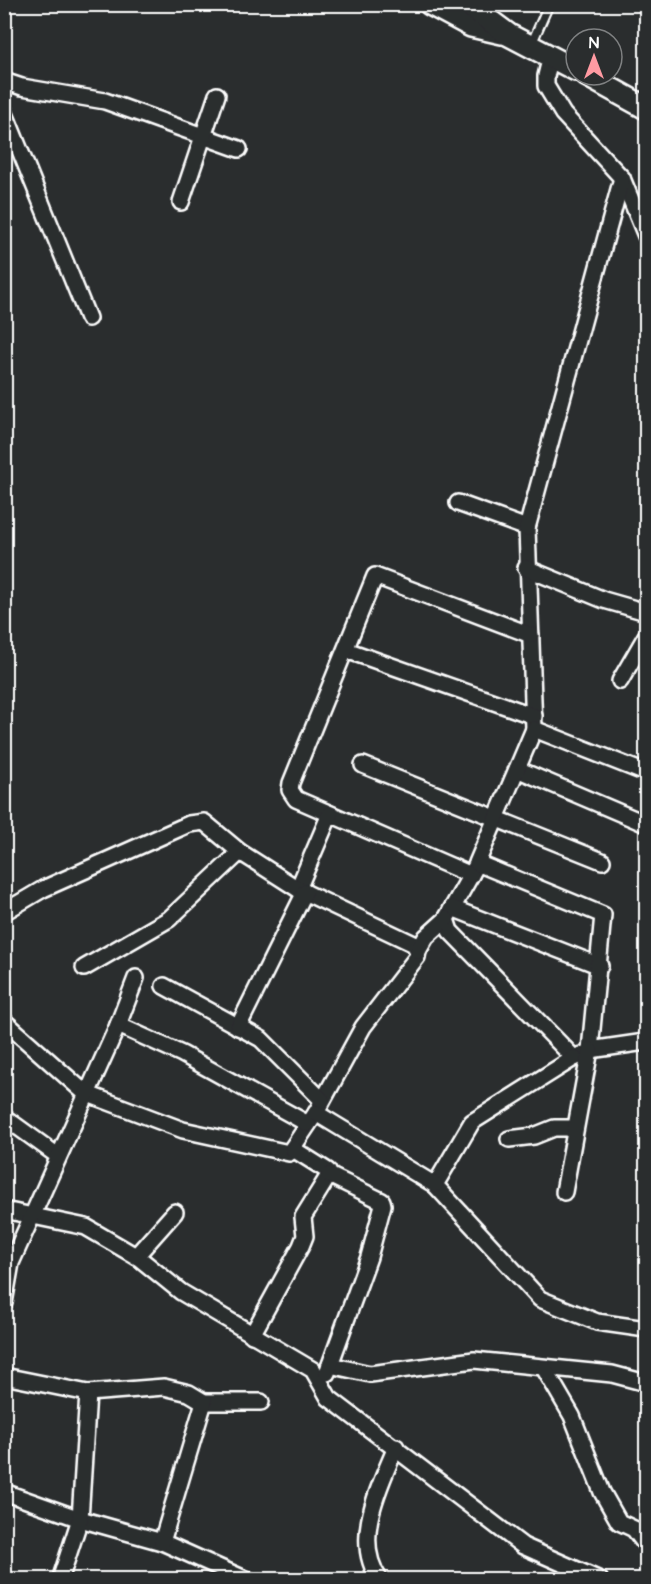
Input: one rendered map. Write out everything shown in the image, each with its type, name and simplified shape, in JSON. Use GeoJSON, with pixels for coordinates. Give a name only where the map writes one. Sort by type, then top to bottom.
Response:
{"type":"FeatureCollection","features":[{"type":"Feature","properties":{"kind":"main road"},"geometry":{"type":"LineString","coordinates":[[430,4],[471,26],[509,34]]}},
{"type":"Feature","properties":{"kind":"main road"},"geometry":{"type":"LineString","coordinates":[[467,4],[509,34],[564,63]]}},
{"type":"Feature","properties":{"kind":"main road"},"geometry":{"type":"LineString","coordinates":[[608,87],[646,108]]}},
{"type":"Feature","properties":{"kind":"street"},"geometry":{"type":"LineString","coordinates":[[551,56],[546,86],[578,132],[622,178],[646,236]]}},
{"type":"Feature","properties":{"kind":"street"},"geometry":{"type":"LineString","coordinates":[[4,81],[22,87],[105,101],[239,149]]}},
{"type":"Feature","properties":{"kind":"street"},"geometry":{"type":"LineString","coordinates":[[181,202],[217,95]]}},
{"type":"Feature","properties":{"kind":"street"},"geometry":{"type":"LineString","coordinates":[[4,111],[88,318]]}},
{"type":"Feature","properties":{"kind":"street"},"geometry":{"type":"LineString","coordinates":[[4,1021],[85,1094],[183,1130],[285,1154],[293,1149],[363,1028],[417,957],[426,937],[449,914],[474,869],[517,770],[534,722],[526,568],[527,528],[622,178]]}},
{"type":"Feature","properties":{"kind":"street"},"geometry":{"type":"LineString","coordinates":[[458,503],[527,528]]}},
{"type":"Feature","properties":{"kind":"street"},"geometry":{"type":"LineString","coordinates":[[526,568],[604,600],[646,610]]}},
{"type":"Feature","properties":{"kind":"street"},"geometry":{"type":"LineString","coordinates":[[531,635],[375,576],[290,790],[296,799],[330,814],[474,869],[602,913],[604,918],[600,966],[590,1050],[564,1192]]}},
{"type":"Feature","properties":{"kind":"street"},"geometry":{"type":"LineString","coordinates":[[620,681],[646,636]]}},
{"type":"Feature","properties":{"kind":"street"},"geometry":{"type":"LineString","coordinates":[[346,650],[534,722],[646,773]]}},
{"type":"Feature","properties":{"kind":"street"},"geometry":{"type":"LineString","coordinates":[[363,765],[602,861]]}},
{"type":"Feature","properties":{"kind":"street"},"geometry":{"type":"LineString","coordinates":[[517,770],[646,824]]}},
{"type":"Feature","properties":{"kind":"street"},"geometry":{"type":"LineString","coordinates":[[238,1027],[302,891],[330,814]]}},
{"type":"Feature","properties":{"kind":"street"},"geometry":{"type":"LineString","coordinates":[[4,912],[43,889],[197,821],[204,822],[240,852],[302,891],[414,944],[418,951]]}},
{"type":"Feature","properties":{"kind":"street"},"geometry":{"type":"LineString","coordinates":[[84,968],[169,920],[240,852]]}},
{"type":"Feature","properties":{"kind":"street"},"geometry":{"type":"LineString","coordinates":[[449,914],[600,966]]}},
{"type":"Feature","properties":{"kind":"street"},"geometry":{"type":"LineString","coordinates":[[449,914],[450,931],[574,1058]]}},
{"type":"Feature","properties":{"kind":"street"},"geometry":{"type":"LineString","coordinates":[[4,1303],[10,1263],[118,1025],[136,978]]}},
{"type":"Feature","properties":{"kind":"street"},"geometry":{"type":"LineString","coordinates":[[164,986],[270,1046],[296,1077],[315,1112]]}},
{"type":"Feature","properties":{"kind":"street"},"geometry":{"type":"LineString","coordinates":[[118,1025],[315,1112],[435,1185],[540,1299],[597,1322],[646,1329]]}},
{"type":"Feature","properties":{"kind":"street"},"geometry":{"type":"LineString","coordinates":[[435,1185],[472,1122],[590,1050],[646,1042],[646,1026]]}},
{"type":"Feature","properties":{"kind":"street"},"geometry":{"type":"LineString","coordinates":[[4,1117],[58,1156]]}},
{"type":"Feature","properties":{"kind":"street"},"geometry":{"type":"LineString","coordinates":[[509,1139],[534,1136],[554,1128],[574,1128]]}},
{"type":"Feature","properties":{"kind":"street"},"geometry":{"type":"LineString","coordinates":[[293,1149],[328,1171],[329,1175],[382,1201],[383,1205],[369,1257],[323,1387]]}},
{"type":"Feature","properties":{"kind":"street"},"geometry":{"type":"LineString","coordinates":[[252,1335],[301,1246],[305,1236],[303,1217],[329,1175]]}},
{"type":"Feature","properties":{"kind":"street"},"geometry":{"type":"LineString","coordinates":[[4,1210],[86,1227],[136,1256],[181,1292],[313,1370],[329,1398],[523,1546],[600,1580]]}},
{"type":"Feature","properties":{"kind":"street"},"geometry":{"type":"LineString","coordinates":[[136,1256],[175,1212]]}},
{"type":"Feature","properties":{"kind":"street"},"geometry":{"type":"LineString","coordinates":[[330,1365],[370,1374],[474,1360],[612,1374],[646,1383]]}},
{"type":"Feature","properties":{"kind":"street"},"geometry":{"type":"LineString","coordinates":[[544,1368],[572,1416],[602,1492],[619,1522],[634,1529],[646,1545]]}},
{"type":"Feature","properties":{"kind":"street"},"geometry":{"type":"LineString","coordinates":[[4,1376],[88,1394],[164,1387],[189,1393],[204,1402],[261,1402]]}},
{"type":"Feature","properties":{"kind":"street"},"geometry":{"type":"LineString","coordinates":[[60,1580],[80,1519],[88,1394]]}},
{"type":"Feature","properties":{"kind":"street"},"geometry":{"type":"LineString","coordinates":[[162,1542],[204,1402]]}},
{"type":"Feature","properties":{"kind":"street"},"geometry":{"type":"LineString","coordinates":[[380,1580],[368,1549],[369,1524],[373,1502],[396,1448]]}},
{"type":"Feature","properties":{"kind":"street"},"geometry":{"type":"LineString","coordinates":[[4,1492],[80,1519],[162,1542],[247,1580]]}},
{"type":"Feature","properties":{"kind":"lane"},"geometry":{"type":"LineString","coordinates":[[530,46],[549,4]]}}]}
